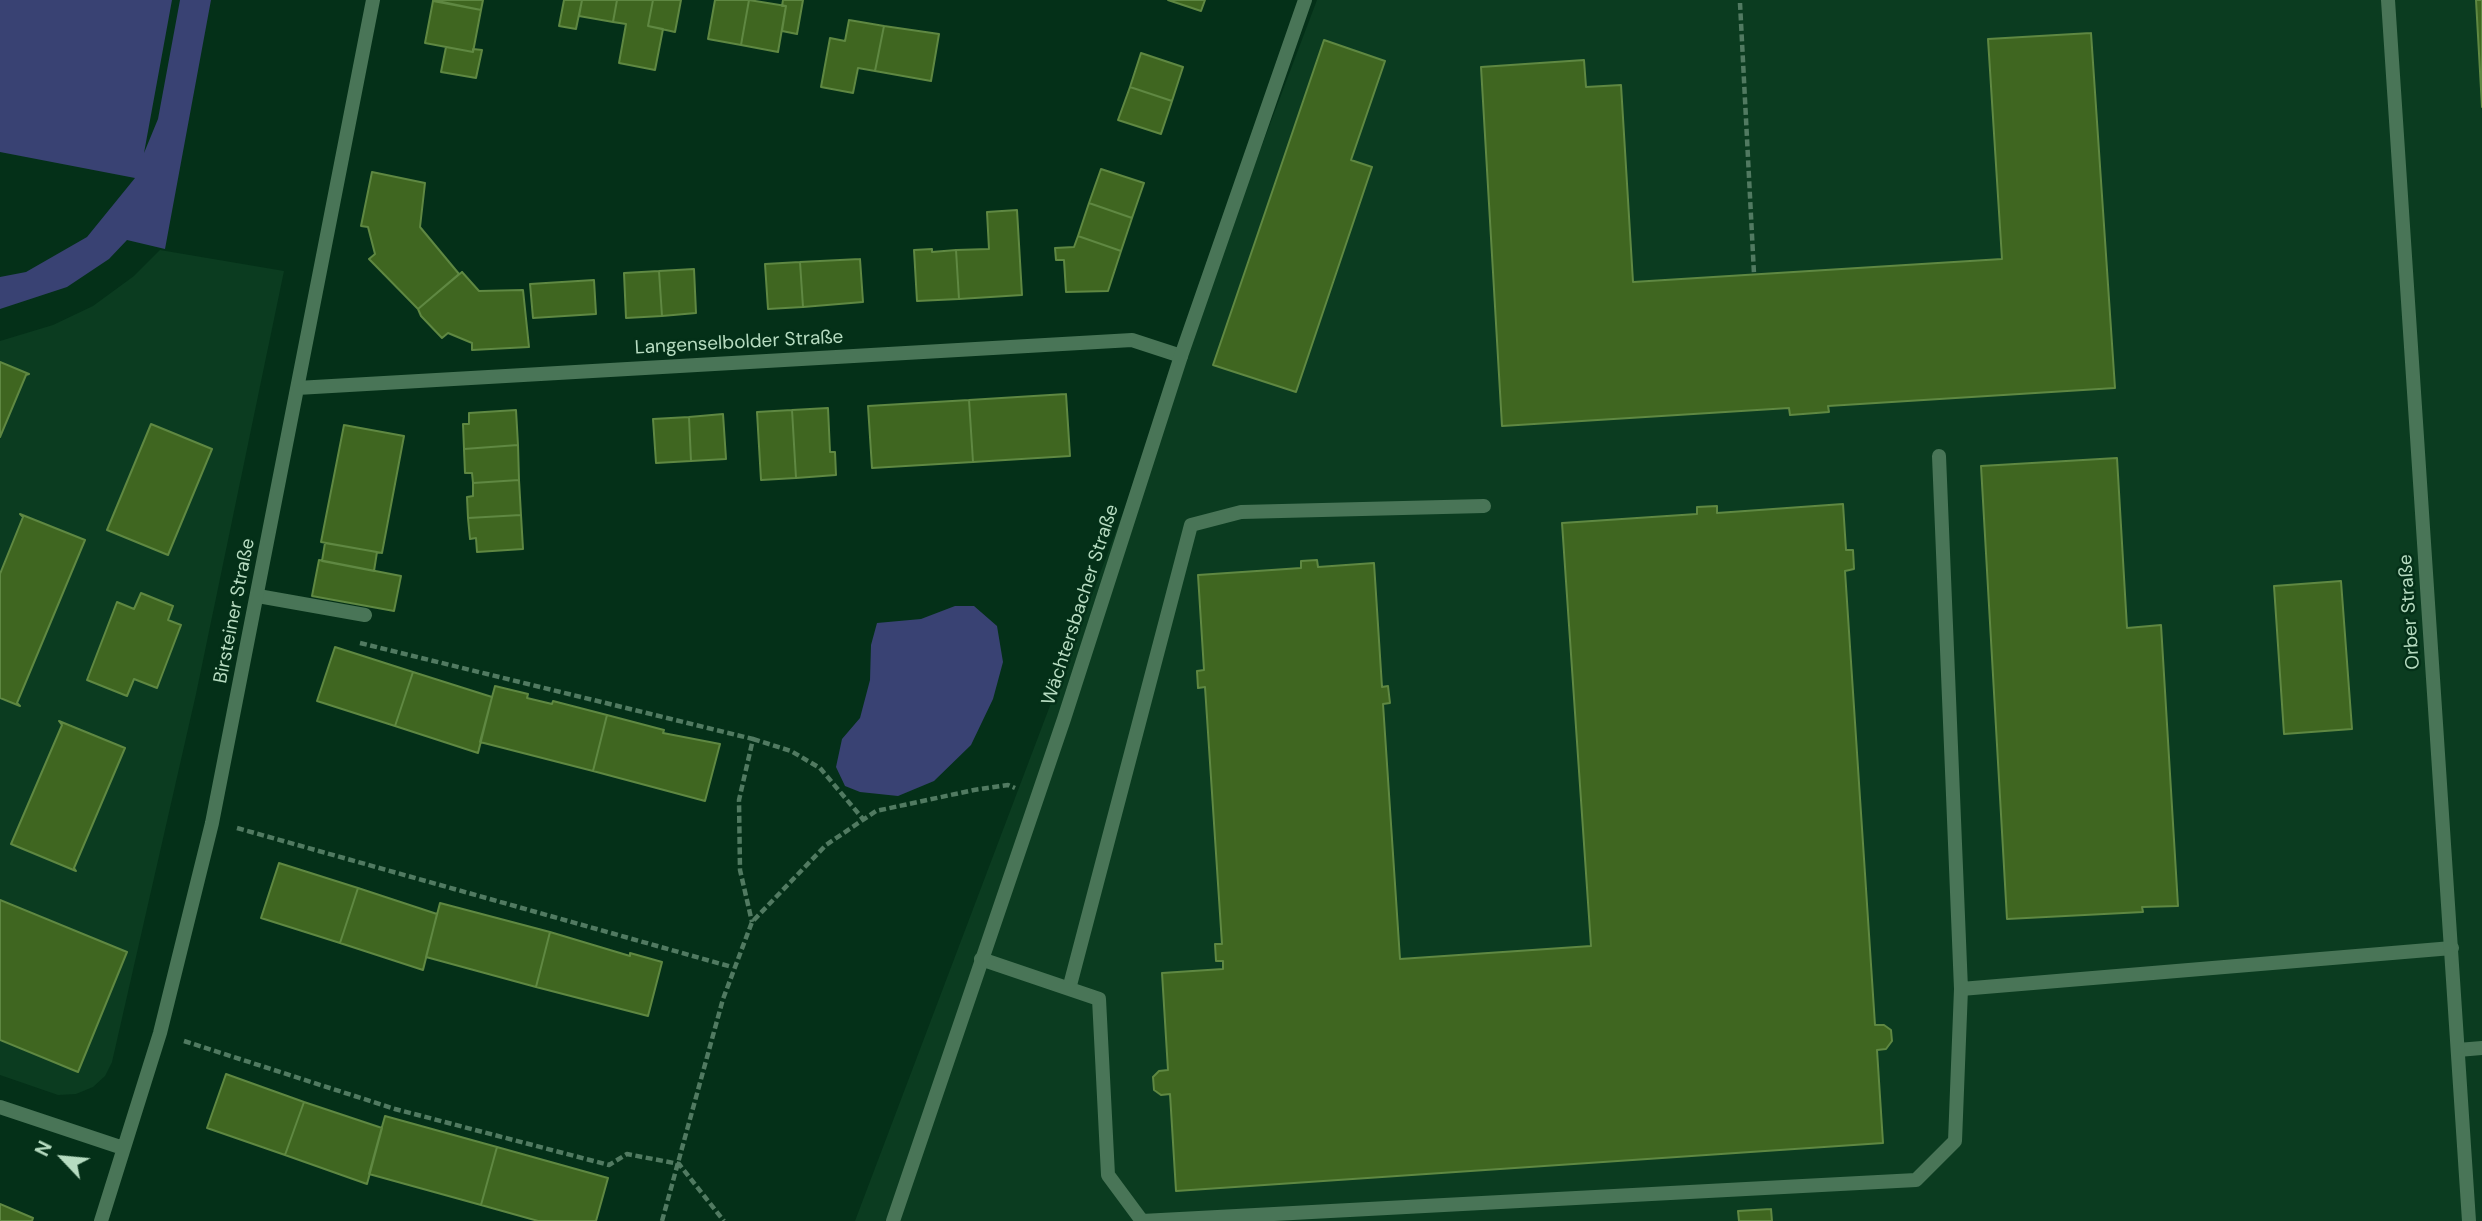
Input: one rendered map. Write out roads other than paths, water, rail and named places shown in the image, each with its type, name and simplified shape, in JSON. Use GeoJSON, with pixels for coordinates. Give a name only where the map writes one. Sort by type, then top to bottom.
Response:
{"type":"FeatureCollection","features":[{"type":"Feature","properties":{"kind":"street","name":"Birsteiner Straße"},"geometry":{"type":"LineString","coordinates":[[101,1221],[160,1033],[212,823],[373,0]]}},
{"type":"Feature","properties":{"kind":"street","name":"Wächtersbacher Straße"},"geometry":{"type":"LineString","coordinates":[[893,1221],[1037,797],[1181,356],[1305,0]]}},
{"type":"Feature","properties":{"kind":"street","name":"Orber Straße"},"geometry":{"type":"LineString","coordinates":[[2388,0],[2469,1221]]}},
{"type":"Feature","properties":{"kind":"street","name":"Langenselbolder Straße"},"geometry":{"type":"LineString","coordinates":[[297,388],[1132,340],[1181,356]]}},
{"type":"Feature","properties":{"kind":"street"},"geometry":{"type":"LineString","coordinates":[[981,960],[1099,999],[1108,1175],[1142,1221],[1916,1180],[1955,1141],[1961,989],[1939,456]]}},
{"type":"Feature","properties":{"kind":"street"},"geometry":{"type":"LineString","coordinates":[[1069,989],[1191,525],[1241,512],[1484,506]]}},
{"type":"Feature","properties":{"kind":"street"},"geometry":{"type":"LineString","coordinates":[[258,596],[365,615]]}},
{"type":"Feature","properties":{"kind":"street"},"geometry":{"type":"LineString","coordinates":[[1961,989],[2452,948]]}},
{"type":"Feature","properties":{"kind":"street"},"geometry":{"type":"LineString","coordinates":[[2458,1051],[2482,1048]]}},
{"type":"Feature","properties":{"kind":"street"},"geometry":{"type":"LineString","coordinates":[[0,1107],[123,1148]]}}]}
